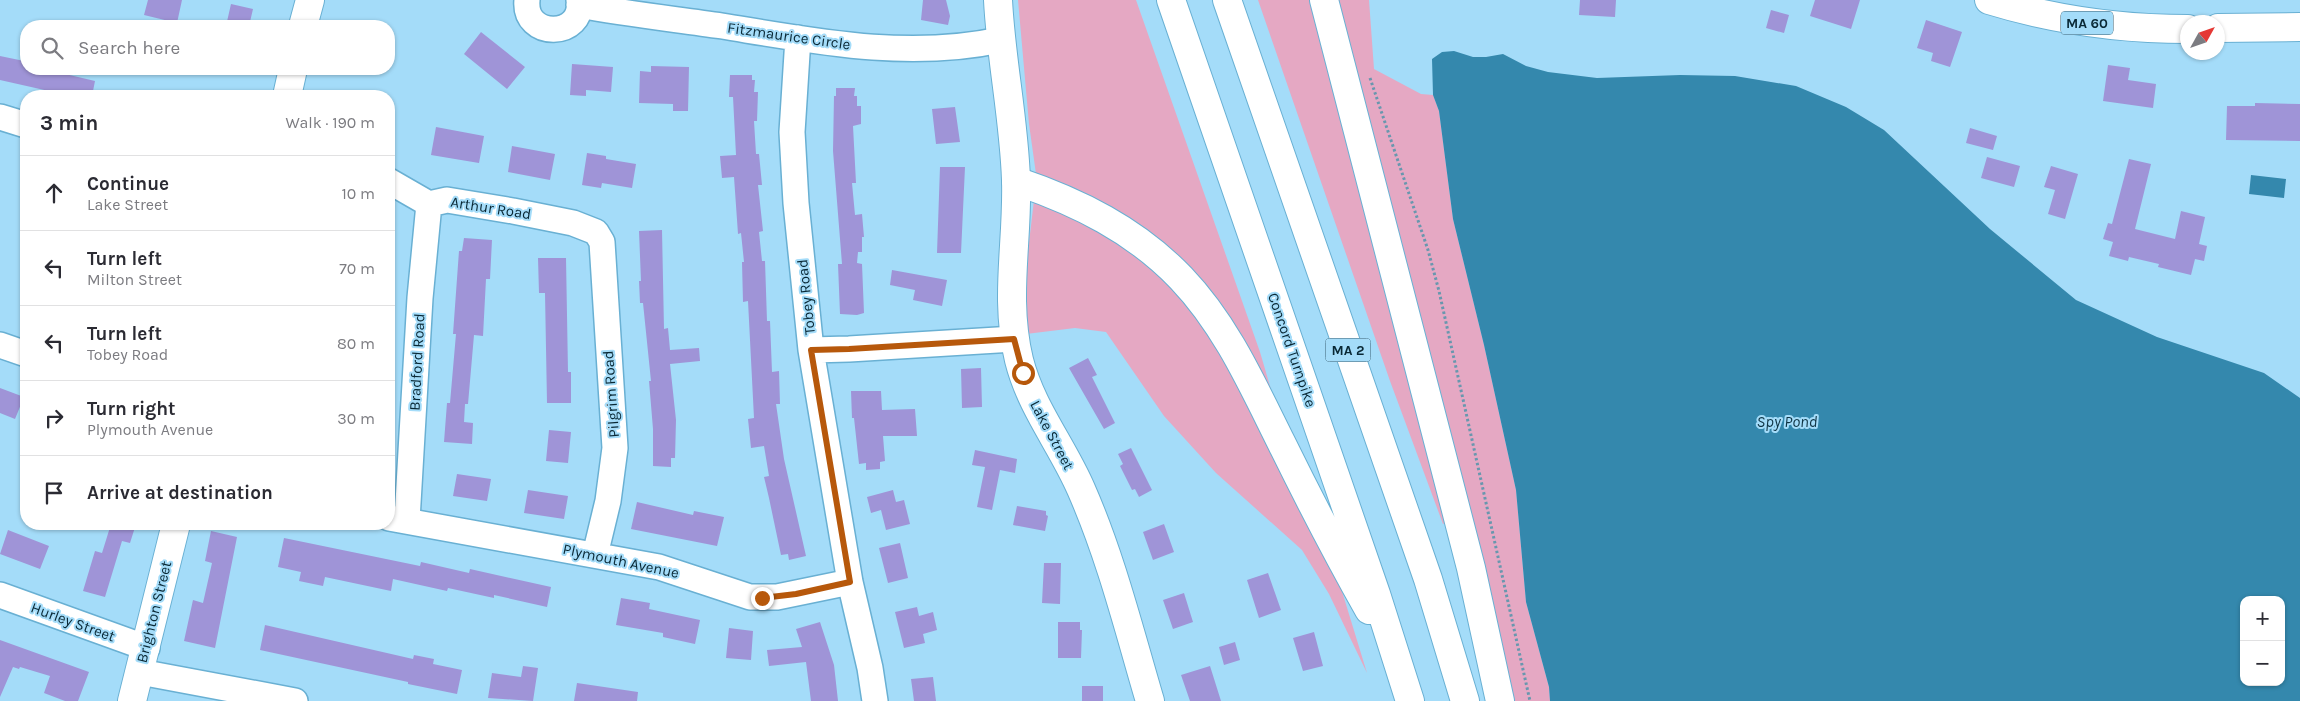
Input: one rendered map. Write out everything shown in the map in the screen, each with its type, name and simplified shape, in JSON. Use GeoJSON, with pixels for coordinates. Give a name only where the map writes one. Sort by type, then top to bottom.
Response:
{"type":"FeatureCollection","features":[{"type":"Feature","properties":{"kind":"main road"},"geometry":{"type":"LineString","coordinates":[[305,20],[310,0]]}},
{"type":"Feature","properties":{"kind":"main road","name":"Lake Street"},"geometry":{"type":"LineString","coordinates":[[985,0],[1000,40]]}},
{"type":"Feature","properties":{"kind":"main road","name":"Lake Street"},"geometry":{"type":"LineString","coordinates":[[998,0],[1000,40],[1012,122],[1016,181],[1011,287],[1014,339],[1030,393],[1071,468],[1090,511],[1150,701]]}},
{"type":"Feature","properties":{"kind":"main road","name":"Concord Turnpike"},"geometry":{"type":"LineString","coordinates":[[1171,0],[1398,660],[1410,701]]}},
{"type":"Feature","properties":{"kind":"main road","name":"MA 2"},"geometry":{"type":"LineString","coordinates":[[1227,0],[1428,579],[1465,701]]}},
{"type":"Feature","properties":{"kind":"main road"},"geometry":{"type":"LineString","coordinates":[[1324,0],[1471,568],[1500,701]]}},
{"type":"Feature","properties":{"kind":"main road","name":"MA 60"},"geometry":{"type":"LineString","coordinates":[[1989,0],[2038,13],[2089,23],[2180,29]]}},
{"type":"Feature","properties":{"kind":"main road"},"geometry":{"type":"LineString","coordinates":[[2225,28],[2300,27]]}},
{"type":"Feature","properties":{"kind":"main road"},"geometry":{"type":"LineString","coordinates":[[288,90],[291,75]]}},
{"type":"Feature","properties":{"kind":"main road"},"geometry":{"type":"LineString","coordinates":[[1016,181],[1079,205],[1115,225],[1160,259],[1200,299],[1238,356],[1332,546],[1398,660]]}},
{"type":"Feature","properties":{"kind":"main road","name":"Brighton Street"},"geometry":{"type":"LineString","coordinates":[[132,701],[175,530]]}},
{"type":"Feature","properties":{"kind":"street","name":"Fitzmaurice Circle"},"geometry":{"type":"LineString","coordinates":[[527,0],[526,7],[531,20],[548,30],[562,30],[575,19],[579,3],[870,48],[921,49],[966,47],[1000,40]]}},
{"type":"Feature","properties":{"kind":"street","name":"Tobey Road"},"geometry":{"type":"LineString","coordinates":[[798,38],[792,141],[796,203],[811,350],[850,582],[870,668],[875,701]]}},
{"type":"Feature","properties":{"kind":"street"},"geometry":{"type":"LineString","coordinates":[[0,117],[20,123]]}},
{"type":"Feature","properties":{"kind":"street","name":"Arthur Road"},"geometry":{"type":"LineString","coordinates":[[395,184],[429,204],[447,200],[513,211],[573,223],[596,232]]}},
{"type":"Feature","properties":{"kind":"street","name":"Bradford Road"},"geometry":{"type":"LineString","coordinates":[[398,519],[429,204]]}},
{"type":"Feature","properties":{"kind":"street","name":"Pilgrim Road"},"geometry":{"type":"LineString","coordinates":[[595,555],[608,501],[615,448],[602,242],[596,232]]}},
{"type":"Feature","properties":{"kind":"street"},"geometry":{"type":"LineString","coordinates":[[811,350],[1014,339]]}},
{"type":"Feature","properties":{"kind":"street"},"geometry":{"type":"LineString","coordinates":[[0,345],[20,352]]}},
{"type":"Feature","properties":{"kind":"street","name":"Plymouth Avenue"},"geometry":{"type":"LineString","coordinates":[[398,519],[659,567],[750,597],[777,597],[850,582]]}},
{"type":"Feature","properties":{"kind":"street","name":"Hurley Street"},"geometry":{"type":"LineString","coordinates":[[0,595],[143,660],[295,701]]}},
{"type":"Feature","properties":{"kind":"path"},"geometry":{"type":"LineString","coordinates":[[1368,74],[1428,250],[1439,291],[1530,701]]}},
{"type":"Feature","properties":{"kind":"shaded area"},"geometry":{"type":"Polygon","coordinates":[[[1018,0],[1136,0],[1260,352],[1272,393],[1208,292],[1036,174],[1029,124],[1018,0]]]}},
{"type":"Feature","properties":{"kind":"shaded area"},"geometry":{"type":"Polygon","coordinates":[[[1258,0],[1314,0],[1448,522],[1443,524],[1390,381],[1258,0]]]}},
{"type":"Feature","properties":{"kind":"shaded area"},"geometry":{"type":"Polygon","coordinates":[[[1335,0],[1369,0],[1374,69],[1421,94],[1433,95],[1439,111],[1453,219],[1484,345],[1516,490],[1526,602],[1549,687],[1550,701],[1510,701],[1365,103],[1335,0]]]}},
{"type":"Feature","properties":{"kind":"shaded area"},"geometry":{"type":"Polygon","coordinates":[[[1034,200],[1094,220],[1170,279],[1217,338],[1337,575],[1367,673],[1329,594],[1302,550],[1216,473],[1164,416],[1106,332],[1075,328],[1026,334],[1026,268],[1034,200]]]}},
{"type":"Feature","properties":{"kind":"water","name":"Spy Pond"},"geometry":{"type":"Polygon","coordinates":[[[1454,51],[1473,57],[1503,54],[1526,66],[1548,72],[1597,78],[1680,75],[1735,76],[1796,86],[1846,107],[1884,130],[1990,229],[2076,300],[2157,337],[2264,373],[2300,398],[2300,701],[1550,701],[1549,687],[1526,602],[1516,490],[1484,345],[1453,219],[1439,111],[1433,95],[1432,59],[1442,52],[1454,51]]]}},
{"type":"Feature","properties":{"kind":"water"},"geometry":{"type":"Polygon","coordinates":[[[2251,175],[2286,179],[2284,198],[2249,194],[2251,175]]]}},
{"type":"Feature","properties":{"kind":"building"},"geometry":{"type":"Polygon","coordinates":[[[148,0],[182,0],[178,20],[165,20],[144,15],[148,0]]]}},
{"type":"Feature","properties":{"kind":"building"},"geometry":{"type":"Polygon","coordinates":[[[923,0],[946,0],[950,16],[948,25],[921,20],[923,0]]]}},
{"type":"Feature","properties":{"kind":"building"},"geometry":{"type":"Polygon","coordinates":[[[1580,0],[1616,0],[1615,17],[1579,15],[1580,0]]]}},
{"type":"Feature","properties":{"kind":"building"},"geometry":{"type":"Polygon","coordinates":[[[1815,0],[1860,0],[1851,29],[1810,16],[1815,0]]]}},
{"type":"Feature","properties":{"kind":"building"},"geometry":{"type":"Polygon","coordinates":[[[231,4],[253,9],[250,20],[227,20],[231,4]]]}},
{"type":"Feature","properties":{"kind":"building"},"geometry":{"type":"Polygon","coordinates":[[[1771,10],[1789,15],[1784,33],[1766,28],[1771,10]]]}},
{"type":"Feature","properties":{"kind":"building"},"geometry":{"type":"Polygon","coordinates":[[[1926,20],[1962,32],[1950,67],[1931,61],[1933,53],[1917,48],[1926,20]]]}},
{"type":"Feature","properties":{"kind":"building"},"geometry":{"type":"Polygon","coordinates":[[[481,32],[525,67],[507,89],[464,54],[481,32]]]}},
{"type":"Feature","properties":{"kind":"building"},"geometry":{"type":"Polygon","coordinates":[[[0,56],[20,60],[20,75],[70,75],[95,81],[93,90],[44,90],[0,80],[0,56]]]}},
{"type":"Feature","properties":{"kind":"building"},"geometry":{"type":"Polygon","coordinates":[[[572,64],[613,67],[611,92],[586,90],[586,96],[570,95],[572,64]]]}},
{"type":"Feature","properties":{"kind":"building"},"geometry":{"type":"Polygon","coordinates":[[[2108,65],[2130,68],[2128,80],[2156,84],[2153,108],[2103,101],[2108,65]]]}},
{"type":"Feature","properties":{"kind":"building"},"geometry":{"type":"Polygon","coordinates":[[[651,66],[689,67],[688,111],[673,111],[673,104],[639,103],[640,71],[651,72],[651,66]]]}},
{"type":"Feature","properties":{"kind":"building"},"geometry":{"type":"Polygon","coordinates":[[[730,75],[752,75],[752,80],[755,80],[754,92],[758,92],[757,121],[754,121],[756,154],[759,154],[762,185],[758,185],[763,231],[759,232],[762,261],[765,261],[767,321],[770,321],[772,372],[779,371],[780,404],[776,404],[784,459],[806,556],[789,560],[788,554],[781,555],[764,477],[769,476],[764,446],[751,448],[748,419],[754,418],[748,301],[743,302],[742,262],[744,262],[741,233],[738,234],[734,177],[722,178],[720,156],[736,155],[733,97],[729,97],[730,75]]]}},
{"type":"Feature","properties":{"kind":"building"},"geometry":{"type":"Polygon","coordinates":[[[836,88],[855,88],[854,96],[857,96],[857,106],[861,106],[861,124],[853,126],[856,183],[852,183],[855,215],[862,214],[864,237],[862,237],[862,252],[858,252],[857,263],[862,264],[864,313],[857,315],[840,314],[838,264],[842,264],[833,151],[834,96],[836,96],[836,88]]]}},
{"type":"Feature","properties":{"kind":"building"},"geometry":{"type":"Polygon","coordinates":[[[2255,103],[2300,104],[2300,141],[2226,140],[2227,106],[2255,106],[2255,103]]]}},
{"type":"Feature","properties":{"kind":"building"},"geometry":{"type":"Polygon","coordinates":[[[955,107],[960,142],[936,144],[932,109],[955,107]]]}},
{"type":"Feature","properties":{"kind":"building"},"geometry":{"type":"Polygon","coordinates":[[[436,127],[484,136],[479,163],[431,155],[436,127]]]}},
{"type":"Feature","properties":{"kind":"building"},"geometry":{"type":"Polygon","coordinates":[[[1970,128],[1997,136],[1993,150],[1966,143],[1970,128]]]}},
{"type":"Feature","properties":{"kind":"building"},"geometry":{"type":"Polygon","coordinates":[[[512,146],[555,154],[550,180],[508,172],[512,146]]]}},
{"type":"Feature","properties":{"kind":"building"},"geometry":{"type":"Polygon","coordinates":[[[587,153],[606,156],[606,159],[636,164],[632,188],[602,183],[601,188],[582,185],[587,153]]]}},
{"type":"Feature","properties":{"kind":"building"},"geometry":{"type":"Polygon","coordinates":[[[1987,157],[2020,166],[2014,187],[1981,178],[1987,157]]]}},
{"type":"Feature","properties":{"kind":"building"},"geometry":{"type":"Polygon","coordinates":[[[2129,159],[2151,164],[2135,229],[2175,239],[2181,211],[2205,217],[2199,244],[2207,246],[2204,261],[2195,259],[2191,275],[2158,267],[2159,264],[2129,257],[2128,261],[2109,256],[2113,242],[2103,239],[2108,223],[2112,224],[2129,159]]]}},
{"type":"Feature","properties":{"kind":"building"},"geometry":{"type":"Polygon","coordinates":[[[2051,166],[2078,174],[2065,219],[2048,214],[2055,190],[2044,187],[2051,166]]]}},
{"type":"Feature","properties":{"kind":"building"},"geometry":{"type":"Polygon","coordinates":[[[940,167],[965,167],[961,253],[937,253],[940,167]]]}},
{"type":"Feature","properties":{"kind":"building"},"geometry":{"type":"Polygon","coordinates":[[[662,230],[664,329],[668,328],[670,350],[699,348],[700,361],[670,364],[676,420],[675,458],[671,458],[671,467],[653,466],[653,429],[649,381],[651,381],[643,303],[640,303],[639,281],[641,281],[639,231],[662,230]]]}},
{"type":"Feature","properties":{"kind":"building"},"geometry":{"type":"Polygon","coordinates":[[[464,238],[492,240],[490,279],[486,279],[483,336],[474,335],[468,404],[465,404],[464,422],[473,423],[472,444],[444,442],[447,403],[450,403],[456,334],[453,334],[459,251],[462,251],[464,238]]]}},
{"type":"Feature","properties":{"kind":"building"},"geometry":{"type":"Polygon","coordinates":[[[538,258],[566,258],[568,372],[571,372],[571,403],[547,403],[545,293],[539,293],[538,258]]]}},
{"type":"Feature","properties":{"kind":"building"},"geometry":{"type":"Polygon","coordinates":[[[892,270],[947,280],[942,306],[913,300],[915,290],[890,285],[892,270]]]}},
{"type":"Feature","properties":{"kind":"building"},"geometry":{"type":"Polygon","coordinates":[[[1088,358],[1097,375],[1092,377],[1115,423],[1104,429],[1069,368],[1088,358]]]}},
{"type":"Feature","properties":{"kind":"building"},"geometry":{"type":"Polygon","coordinates":[[[981,368],[982,407],[962,408],[961,369],[981,368]]]}},
{"type":"Feature","properties":{"kind":"building"},"geometry":{"type":"Polygon","coordinates":[[[0,388],[20,396],[20,407],[15,419],[0,413],[0,388]]]}},
{"type":"Feature","properties":{"kind":"building"},"geometry":{"type":"Polygon","coordinates":[[[851,391],[881,391],[882,410],[915,409],[917,436],[883,436],[885,461],[880,462],[880,469],[866,470],[866,463],[859,464],[854,418],[852,418],[851,391]]]}},
{"type":"Feature","properties":{"kind":"building"},"geometry":{"type":"Polygon","coordinates":[[[549,430],[571,432],[568,463],[546,461],[549,430]]]}},
{"type":"Feature","properties":{"kind":"building"},"geometry":{"type":"Polygon","coordinates":[[[1131,448],[1152,490],[1139,497],[1135,489],[1132,490],[1120,466],[1123,464],[1118,454],[1131,448]]]}},
{"type":"Feature","properties":{"kind":"building"},"geometry":{"type":"Polygon","coordinates":[[[975,450],[1017,459],[1015,473],[1000,470],[992,510],[977,507],[985,467],[972,465],[975,450]]]}},
{"type":"Feature","properties":{"kind":"building"},"geometry":{"type":"Polygon","coordinates":[[[457,474],[491,479],[487,501],[453,496],[457,474]]]}},
{"type":"Feature","properties":{"kind":"building"},"geometry":{"type":"Polygon","coordinates":[[[528,490],[568,496],[564,519],[524,513],[528,490]]]}},
{"type":"Feature","properties":{"kind":"building"},"geometry":{"type":"Polygon","coordinates":[[[893,490],[896,502],[904,500],[910,524],[886,530],[881,510],[871,513],[867,497],[893,490]]]}},
{"type":"Feature","properties":{"kind":"building"},"geometry":{"type":"Polygon","coordinates":[[[637,502],[693,515],[694,511],[724,517],[717,546],[631,529],[637,502]]]}},
{"type":"Feature","properties":{"kind":"building"},"geometry":{"type":"Polygon","coordinates":[[[1017,506],[1046,511],[1048,516],[1045,531],[1013,525],[1017,506]]]}},
{"type":"Feature","properties":{"kind":"building"},"geometry":{"type":"Polygon","coordinates":[[[1164,524],[1174,552],[1153,560],[1143,532],[1164,524]]]}},
{"type":"Feature","properties":{"kind":"building"},"geometry":{"type":"Polygon","coordinates":[[[8,530],[49,546],[40,569],[0,554],[8,530]]]}},
{"type":"Feature","properties":{"kind":"building"},"geometry":{"type":"Polygon","coordinates":[[[109,530],[134,530],[130,543],[122,541],[105,597],[83,591],[95,551],[102,553],[109,530]]]}},
{"type":"Feature","properties":{"kind":"building"},"geometry":{"type":"Polygon","coordinates":[[[211,531],[237,537],[215,648],[184,641],[193,600],[203,603],[212,563],[205,561],[211,531]]]}},
{"type":"Feature","properties":{"kind":"building"},"geometry":{"type":"Polygon","coordinates":[[[284,538],[420,566],[421,562],[469,573],[470,569],[551,587],[547,607],[494,595],[494,598],[448,588],[447,591],[393,579],[391,591],[325,577],[323,586],[299,581],[301,572],[278,567],[284,538]]]}},
{"type":"Feature","properties":{"kind":"building"},"geometry":{"type":"Polygon","coordinates":[[[900,543],[908,578],[888,583],[879,548],[900,543]]]}},
{"type":"Feature","properties":{"kind":"building"},"geometry":{"type":"Polygon","coordinates":[[[1044,563],[1061,563],[1060,604],[1042,603],[1044,563]]]}},
{"type":"Feature","properties":{"kind":"building"},"geometry":{"type":"Polygon","coordinates":[[[1268,573],[1281,610],[1259,618],[1247,580],[1268,573]]]}},
{"type":"Feature","properties":{"kind":"building"},"geometry":{"type":"Polygon","coordinates":[[[1184,593],[1193,622],[1173,629],[1163,600],[1184,593]]]}},
{"type":"Feature","properties":{"kind":"building"},"geometry":{"type":"Polygon","coordinates":[[[621,598],[650,603],[649,609],[700,620],[695,644],[663,637],[663,633],[616,625],[621,598]]]}},
{"type":"Feature","properties":{"kind":"building"},"geometry":{"type":"Polygon","coordinates":[[[917,607],[919,616],[933,612],[937,630],[923,634],[925,643],[904,648],[895,612],[917,607]]]}},
{"type":"Feature","properties":{"kind":"building"},"geometry":{"type":"Polygon","coordinates":[[[820,622],[834,665],[838,701],[811,701],[806,662],[769,666],[767,650],[802,647],[796,629],[820,622]]]}},
{"type":"Feature","properties":{"kind":"building"},"geometry":{"type":"Polygon","coordinates":[[[1058,622],[1080,622],[1080,630],[1082,630],[1081,658],[1058,658],[1058,622]]]}},
{"type":"Feature","properties":{"kind":"building"},"geometry":{"type":"Polygon","coordinates":[[[265,625],[413,659],[414,655],[434,659],[433,664],[462,670],[457,694],[260,650],[265,625]]]}},
{"type":"Feature","properties":{"kind":"building"},"geometry":{"type":"Polygon","coordinates":[[[729,628],[753,631],[751,660],[726,658],[729,628]]]}},
{"type":"Feature","properties":{"kind":"building"},"geometry":{"type":"Polygon","coordinates":[[[1314,632],[1323,666],[1303,671],[1293,638],[1314,632]]]}},
{"type":"Feature","properties":{"kind":"building"},"geometry":{"type":"Polygon","coordinates":[[[0,640],[89,672],[78,701],[65,701],[44,693],[50,676],[20,667],[19,669],[13,667],[0,697],[0,640]]]}},
{"type":"Feature","properties":{"kind":"building"},"geometry":{"type":"Polygon","coordinates":[[[1235,642],[1240,660],[1224,665],[1219,647],[1235,642]]]}},
{"type":"Feature","properties":{"kind":"building"},"geometry":{"type":"Polygon","coordinates":[[[523,666],[538,668],[533,701],[488,698],[492,673],[521,677],[523,666]]]}},
{"type":"Feature","properties":{"kind":"building"},"geometry":{"type":"Polygon","coordinates":[[[1210,666],[1221,701],[1190,701],[1181,675],[1210,666]]]}},
{"type":"Feature","properties":{"kind":"building"},"geometry":{"type":"Polygon","coordinates":[[[933,677],[936,701],[914,701],[911,679],[933,677]]]}},
{"type":"Feature","properties":{"kind":"building"},"geometry":{"type":"Polygon","coordinates":[[[577,683],[638,692],[637,701],[574,701],[577,683]]]}},
{"type":"Feature","properties":{"kind":"building"},"geometry":{"type":"Polygon","coordinates":[[[1082,686],[1103,686],[1103,701],[1082,701],[1082,686]]]}},
{"type":"Feature","properties":{"kind":"route"},"geometry":{"type":"LineString","coordinates":[[762,598],[796,594],[850,582],[811,350],[1014,339],[1023,373]]}}]}
